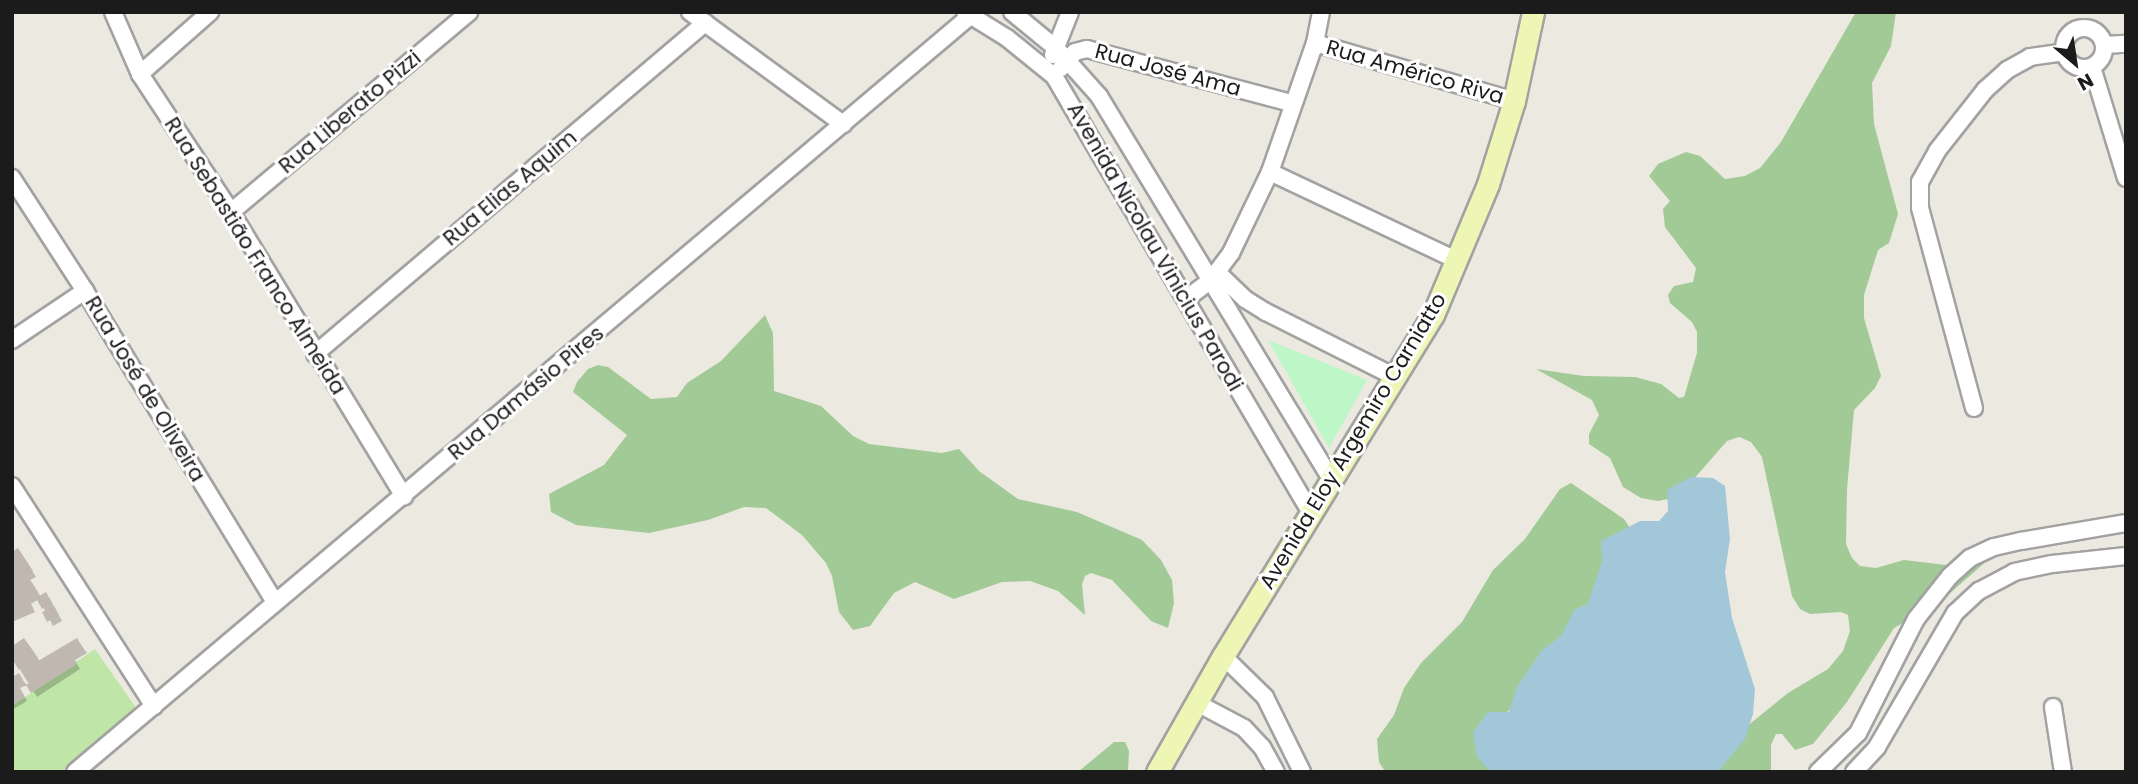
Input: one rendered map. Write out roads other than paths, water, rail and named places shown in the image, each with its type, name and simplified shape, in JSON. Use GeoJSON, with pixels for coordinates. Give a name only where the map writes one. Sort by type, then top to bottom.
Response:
{"type":"FeatureCollection","features":[{"type":"Feature","properties":{"kind":"street","name":"Rua Sebastião Franco Almeida"},"geometry":{"type":"LineString","coordinates":[[113,12],[140,74],[231,212],[315,354],[404,496]]}},
{"type":"Feature","properties":{"kind":"street"},"geometry":{"type":"LineString","coordinates":[[140,74],[209,12]]}},
{"type":"Feature","properties":{"kind":"street","name":"Rua Liberato Pizzi"},"geometry":{"type":"LineString","coordinates":[[231,212],[469,12]]}},
{"type":"Feature","properties":{"kind":"street"},"geometry":{"type":"LineString","coordinates":[[690,12],[843,124]]}},
{"type":"Feature","properties":{"kind":"street","name":"Avenida Nicolau Vinicius Parodi"},"geometry":{"type":"LineString","coordinates":[[1012,12],[1063,54],[1099,96],[1213,276],[1332,481]]}},
{"type":"Feature","properties":{"kind":"street"},"geometry":{"type":"LineString","coordinates":[[1049,73],[1063,54],[1070,12]]}},
{"type":"Feature","properties":{"kind":"street"},"geometry":{"type":"LineString","coordinates":[[1186,299],[1213,276],[1240,236],[1270,172],[1315,43],[1321,12]]}},
{"type":"Feature","properties":{"kind":"street","name":"Avenida Eloy Argemiro Carniatto"},"geometry":{"type":"LineString","coordinates":[[1157,772],[1223,656],[1433,315],[1458,261],[1488,184],[1514,100],[1533,12]]}},
{"type":"Feature","properties":{"kind":"street"},"geometry":{"type":"LineString","coordinates":[[2073,12],[2074,30],[2065,41],[2064,52],[2072,65],[2092,67]]}},
{"type":"Feature","properties":{"kind":"street","name":"Avenida Nicolau Vinicius Parodi"},"geometry":{"type":"LineString","coordinates":[[971,14],[1007,38],[1049,73],[1311,513]]}},
{"type":"Feature","properties":{"kind":"street","name":"Rua Damásio Pires"},"geometry":{"type":"LineString","coordinates":[[75,772],[971,14]]}},
{"type":"Feature","properties":{"kind":"street","name":"Rua Elias Aquim"},"geometry":{"type":"LineString","coordinates":[[315,354],[705,23]]}},
{"type":"Feature","properties":{"kind":"street"},"geometry":{"type":"LineString","coordinates":[[2074,30],[2092,30],[2104,45],[2102,57],[2092,67]]}},
{"type":"Feature","properties":{"kind":"street","name":"Rua Américo Riva"},"geometry":{"type":"LineString","coordinates":[[1315,43],[1514,100]]}},
{"type":"Feature","properties":{"kind":"street"},"geometry":{"type":"LineString","coordinates":[[2104,45],[2126,44]]}},
{"type":"Feature","properties":{"kind":"street","name":"Rua José Ama"},"geometry":{"type":"LineString","coordinates":[[1063,54],[1087,48],[1292,103]]}},
{"type":"Feature","properties":{"kind":"street"},"geometry":{"type":"LineString","coordinates":[[1974,408],[1920,208],[1920,181],[1945,141],[1984,90],[2007,70],[2030,57],[2064,52]]}},
{"type":"Feature","properties":{"kind":"street"},"geometry":{"type":"LineString","coordinates":[[2092,67],[2126,178]]}},
{"type":"Feature","properties":{"kind":"street"},"geometry":{"type":"LineString","coordinates":[[1270,172],[1458,261]]}},
{"type":"Feature","properties":{"kind":"street","name":"Rua José de Oliveira"},"geometry":{"type":"LineString","coordinates":[[12,178],[85,291],[274,601]]}},
{"type":"Feature","properties":{"kind":"street"},"geometry":{"type":"LineString","coordinates":[[1213,276],[1266,312],[1395,377]]}},
{"type":"Feature","properties":{"kind":"street"},"geometry":{"type":"LineString","coordinates":[[12,340],[85,291]]}},
{"type":"Feature","properties":{"kind":"street"},"geometry":{"type":"LineString","coordinates":[[12,486],[154,706]]}},
{"type":"Feature","properties":{"kind":"street"},"geometry":{"type":"LineString","coordinates":[[1818,772],[1858,733],[1916,619],[1950,576],[1970,558],[1994,547],[2126,523]]}},
{"type":"Feature","properties":{"kind":"street"},"geometry":{"type":"LineString","coordinates":[[1854,772],[1877,747],[1955,613],[1979,591],[2014,572],[2053,564],[2126,556]]}},
{"type":"Feature","properties":{"kind":"street"},"geometry":{"type":"LineString","coordinates":[[1223,656],[1265,697],[1302,772]]}},
{"type":"Feature","properties":{"kind":"street"},"geometry":{"type":"LineString","coordinates":[[1197,703],[1244,728],[1262,747],[1276,772]]}},
{"type":"Feature","properties":{"kind":"street"},"geometry":{"type":"LineString","coordinates":[[2053,707],[2063,772]]}},
{"type":"Feature","properties":{"kind":"water"},"geometry":{"type":"Polygon","coordinates":[[[1691,477],[1713,478],[1725,486],[1730,539],[1725,572],[1732,618],[1755,689],[1753,714],[1745,739],[1718,772],[1491,772],[1477,757],[1473,732],[1488,712],[1509,712],[1517,687],[1542,650],[1561,636],[1575,609],[1588,604],[1602,561],[1601,541],[1640,521],[1659,521],[1668,511],[1667,490],[1691,477]]]}}]}
